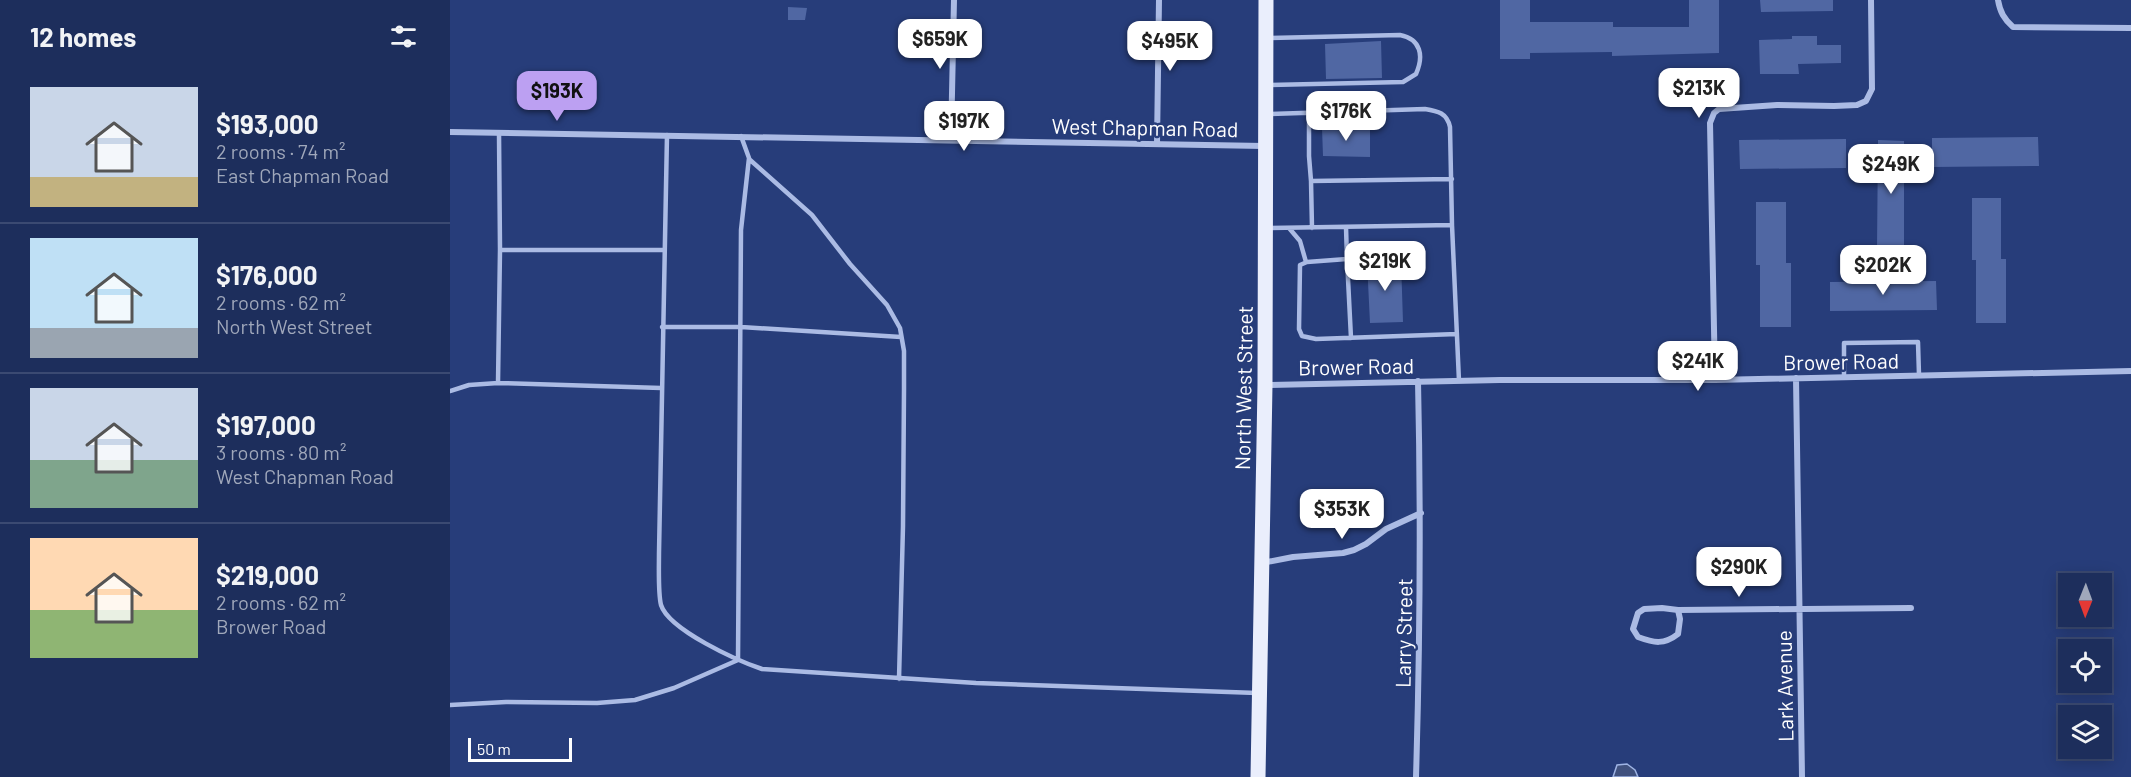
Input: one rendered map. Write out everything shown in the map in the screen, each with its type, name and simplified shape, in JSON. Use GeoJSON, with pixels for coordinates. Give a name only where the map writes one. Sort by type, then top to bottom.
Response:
{"type":"FeatureCollection","features":[{"type":"Feature","properties":{"kind":"main road","name":"North West Street"},"geometry":{"type":"LineString","coordinates":[[1258,777],[1265,385],[1266,0]]}},
{"type":"Feature","properties":{"kind":"street"},"geometry":{"type":"LineString","coordinates":[[951,140],[954,0]]}},
{"type":"Feature","properties":{"kind":"street"},"geometry":{"type":"LineString","coordinates":[[1156,144],[1160,0]]}},
{"type":"Feature","properties":{"kind":"street"},"geometry":{"type":"LineString","coordinates":[[1715,380],[1710,123],[1714,113],[1719,109],[1739,106],[1834,106],[1857,105],[1866,101],[1872,89],[1871,0]]}},
{"type":"Feature","properties":{"kind":"street"},"geometry":{"type":"LineString","coordinates":[[1998,0],[2005,20],[2013,27],[2131,28]]}},
{"type":"Feature","properties":{"kind":"street","name":"West Chapman Road"},"geometry":{"type":"LineString","coordinates":[[450,132],[1265,146]]}},
{"type":"Feature","properties":{"kind":"street","name":"Brower Road"},"geometry":{"type":"LineString","coordinates":[[1265,385],[1418,381],[1715,380],[2131,371]]}},
{"type":"Feature","properties":{"kind":"street","name":"Lark Avenue"},"geometry":{"type":"LineString","coordinates":[[1796,378],[1802,777]]}},
{"type":"Feature","properties":{"kind":"street","name":"Larry Street"},"geometry":{"type":"LineString","coordinates":[[1416,777],[1421,513],[1418,381]]}},
{"type":"Feature","properties":{"kind":"street"},"geometry":{"type":"LineString","coordinates":[[1262,563],[1293,556],[1343,553],[1354,550],[1386,529],[1421,513]]}},
{"type":"Feature","properties":{"kind":"street"},"geometry":{"type":"LineString","coordinates":[[1678,610],[1680,619],[1678,634],[1668,642],[1650,642],[1638,637],[1633,629],[1638,613],[1644,609],[1911,608]]}},
{"type":"Feature","properties":{"kind":"lane"},"geometry":{"type":"LineString","coordinates":[[1266,38],[1400,35],[1415,41],[1421,52],[1421,58],[1416,74],[1403,82],[1266,85]]}},
{"type":"Feature","properties":{"kind":"lane"},"geometry":{"type":"LineString","coordinates":[[1265,114],[1425,109],[1441,112],[1449,121],[1459,381]]}},
{"type":"Feature","properties":{"kind":"lane"},"geometry":{"type":"LineString","coordinates":[[1309,113],[1312,228]]}},
{"type":"Feature","properties":{"kind":"lane"},"geometry":{"type":"LineString","coordinates":[[498,383],[499,133]]}},
{"type":"Feature","properties":{"kind":"lane"},"geometry":{"type":"LineString","coordinates":[[665,135],[659,553],[661,605],[679,627],[738,660],[762,669],[899,679],[1260,693]]}},
{"type":"Feature","properties":{"kind":"lane"},"geometry":{"type":"LineString","coordinates":[[738,660],[741,230],[748,158],[741,136]]}},
{"type":"Feature","properties":{"kind":"lane"},"geometry":{"type":"LineString","coordinates":[[748,158],[812,215],[850,264],[887,305],[900,328],[904,351],[899,679]]}},
{"type":"Feature","properties":{"kind":"lane"},"geometry":{"type":"LineString","coordinates":[[1311,181],[1452,178]]}},
{"type":"Feature","properties":{"kind":"lane"},"geometry":{"type":"LineString","coordinates":[[1265,229],[1452,225]]}},
{"type":"Feature","properties":{"kind":"lane"},"geometry":{"type":"LineString","coordinates":[[1346,227],[1351,338]]}},
{"type":"Feature","properties":{"kind":"lane"},"geometry":{"type":"LineString","coordinates":[[1289,228],[1300,241],[1306,262]]}},
{"type":"Feature","properties":{"kind":"lane"},"geometry":{"type":"LineString","coordinates":[[500,250],[664,250]]}},
{"type":"Feature","properties":{"kind":"lane"},"geometry":{"type":"LineString","coordinates":[[1347,260],[1306,262],[1300,265],[1300,333],[1302,336],[1351,338],[1457,334]]}},
{"type":"Feature","properties":{"kind":"lane"},"geometry":{"type":"LineString","coordinates":[[662,327],[741,327],[901,337]]}},
{"type":"Feature","properties":{"kind":"lane"},"geometry":{"type":"LineString","coordinates":[[1844,377],[1844,343],[1918,342],[1919,375]]}},
{"type":"Feature","properties":{"kind":"lane"},"geometry":{"type":"LineString","coordinates":[[450,391],[469,385],[498,383],[661,388]]}},
{"type":"Feature","properties":{"kind":"lane"},"geometry":{"type":"LineString","coordinates":[[450,705],[506,702],[597,703],[635,700],[674,688],[738,660]]}},
{"type":"Feature","properties":{"kind":"water"},"geometry":{"type":"Polygon","coordinates":[[[1627,764],[1635,770],[1638,777],[1613,777],[1617,765],[1627,764]]]}},
{"type":"Feature","properties":{"kind":"building"},"geometry":{"type":"Polygon","coordinates":[[[1500,0],[1530,0],[1530,22],[1613,22],[1613,27],[1689,27],[1689,0],[1719,0],[1719,53],[1612,56],[1612,52],[1530,53],[1530,59],[1500,59],[1500,0]]]}},
{"type":"Feature","properties":{"kind":"building"},"geometry":{"type":"Polygon","coordinates":[[[1760,0],[1833,0],[1833,11],[1761,12],[1760,0]]]}},
{"type":"Feature","properties":{"kind":"building"},"geometry":{"type":"Polygon","coordinates":[[[788,7],[807,8],[805,20],[788,20],[788,7]]]}},
{"type":"Feature","properties":{"kind":"building"},"geometry":{"type":"Polygon","coordinates":[[[1792,36],[1817,36],[1817,45],[1841,45],[1841,63],[1798,64],[1799,74],[1760,74],[1759,40],[1792,39],[1792,36]]]}},
{"type":"Feature","properties":{"kind":"building"},"geometry":{"type":"Polygon","coordinates":[[[1381,41],[1382,78],[1326,79],[1325,44],[1381,41]]]}},
{"type":"Feature","properties":{"kind":"building"},"geometry":{"type":"Polygon","coordinates":[[[1322,128],[1370,128],[1370,157],[1323,156],[1322,128]]]}},
{"type":"Feature","properties":{"kind":"building"},"geometry":{"type":"Polygon","coordinates":[[[2038,137],[2039,166],[1932,167],[1932,138],[2038,137]]]}},
{"type":"Feature","properties":{"kind":"building"},"geometry":{"type":"Polygon","coordinates":[[[1846,139],[1846,168],[1740,169],[1739,140],[1846,139]]]}},
{"type":"Feature","properties":{"kind":"building"},"geometry":{"type":"Polygon","coordinates":[[[1878,140],[1904,141],[1904,248],[1877,248],[1878,140]]]}},
{"type":"Feature","properties":{"kind":"building"},"geometry":{"type":"Polygon","coordinates":[[[1972,198],[2001,198],[2001,259],[2006,259],[2006,323],[1976,323],[1976,260],[1972,260],[1972,198]]]}},
{"type":"Feature","properties":{"kind":"building"},"geometry":{"type":"Polygon","coordinates":[[[1756,202],[1786,202],[1786,263],[1791,263],[1791,327],[1760,327],[1760,265],[1756,265],[1756,202]]]}},
{"type":"Feature","properties":{"kind":"building"},"geometry":{"type":"Polygon","coordinates":[[[1401,261],[1403,322],[1370,323],[1367,262],[1401,261]]]}},
{"type":"Feature","properties":{"kind":"building"},"geometry":{"type":"Polygon","coordinates":[[[1936,281],[1937,310],[1830,311],[1830,282],[1936,281]]]}}]}
